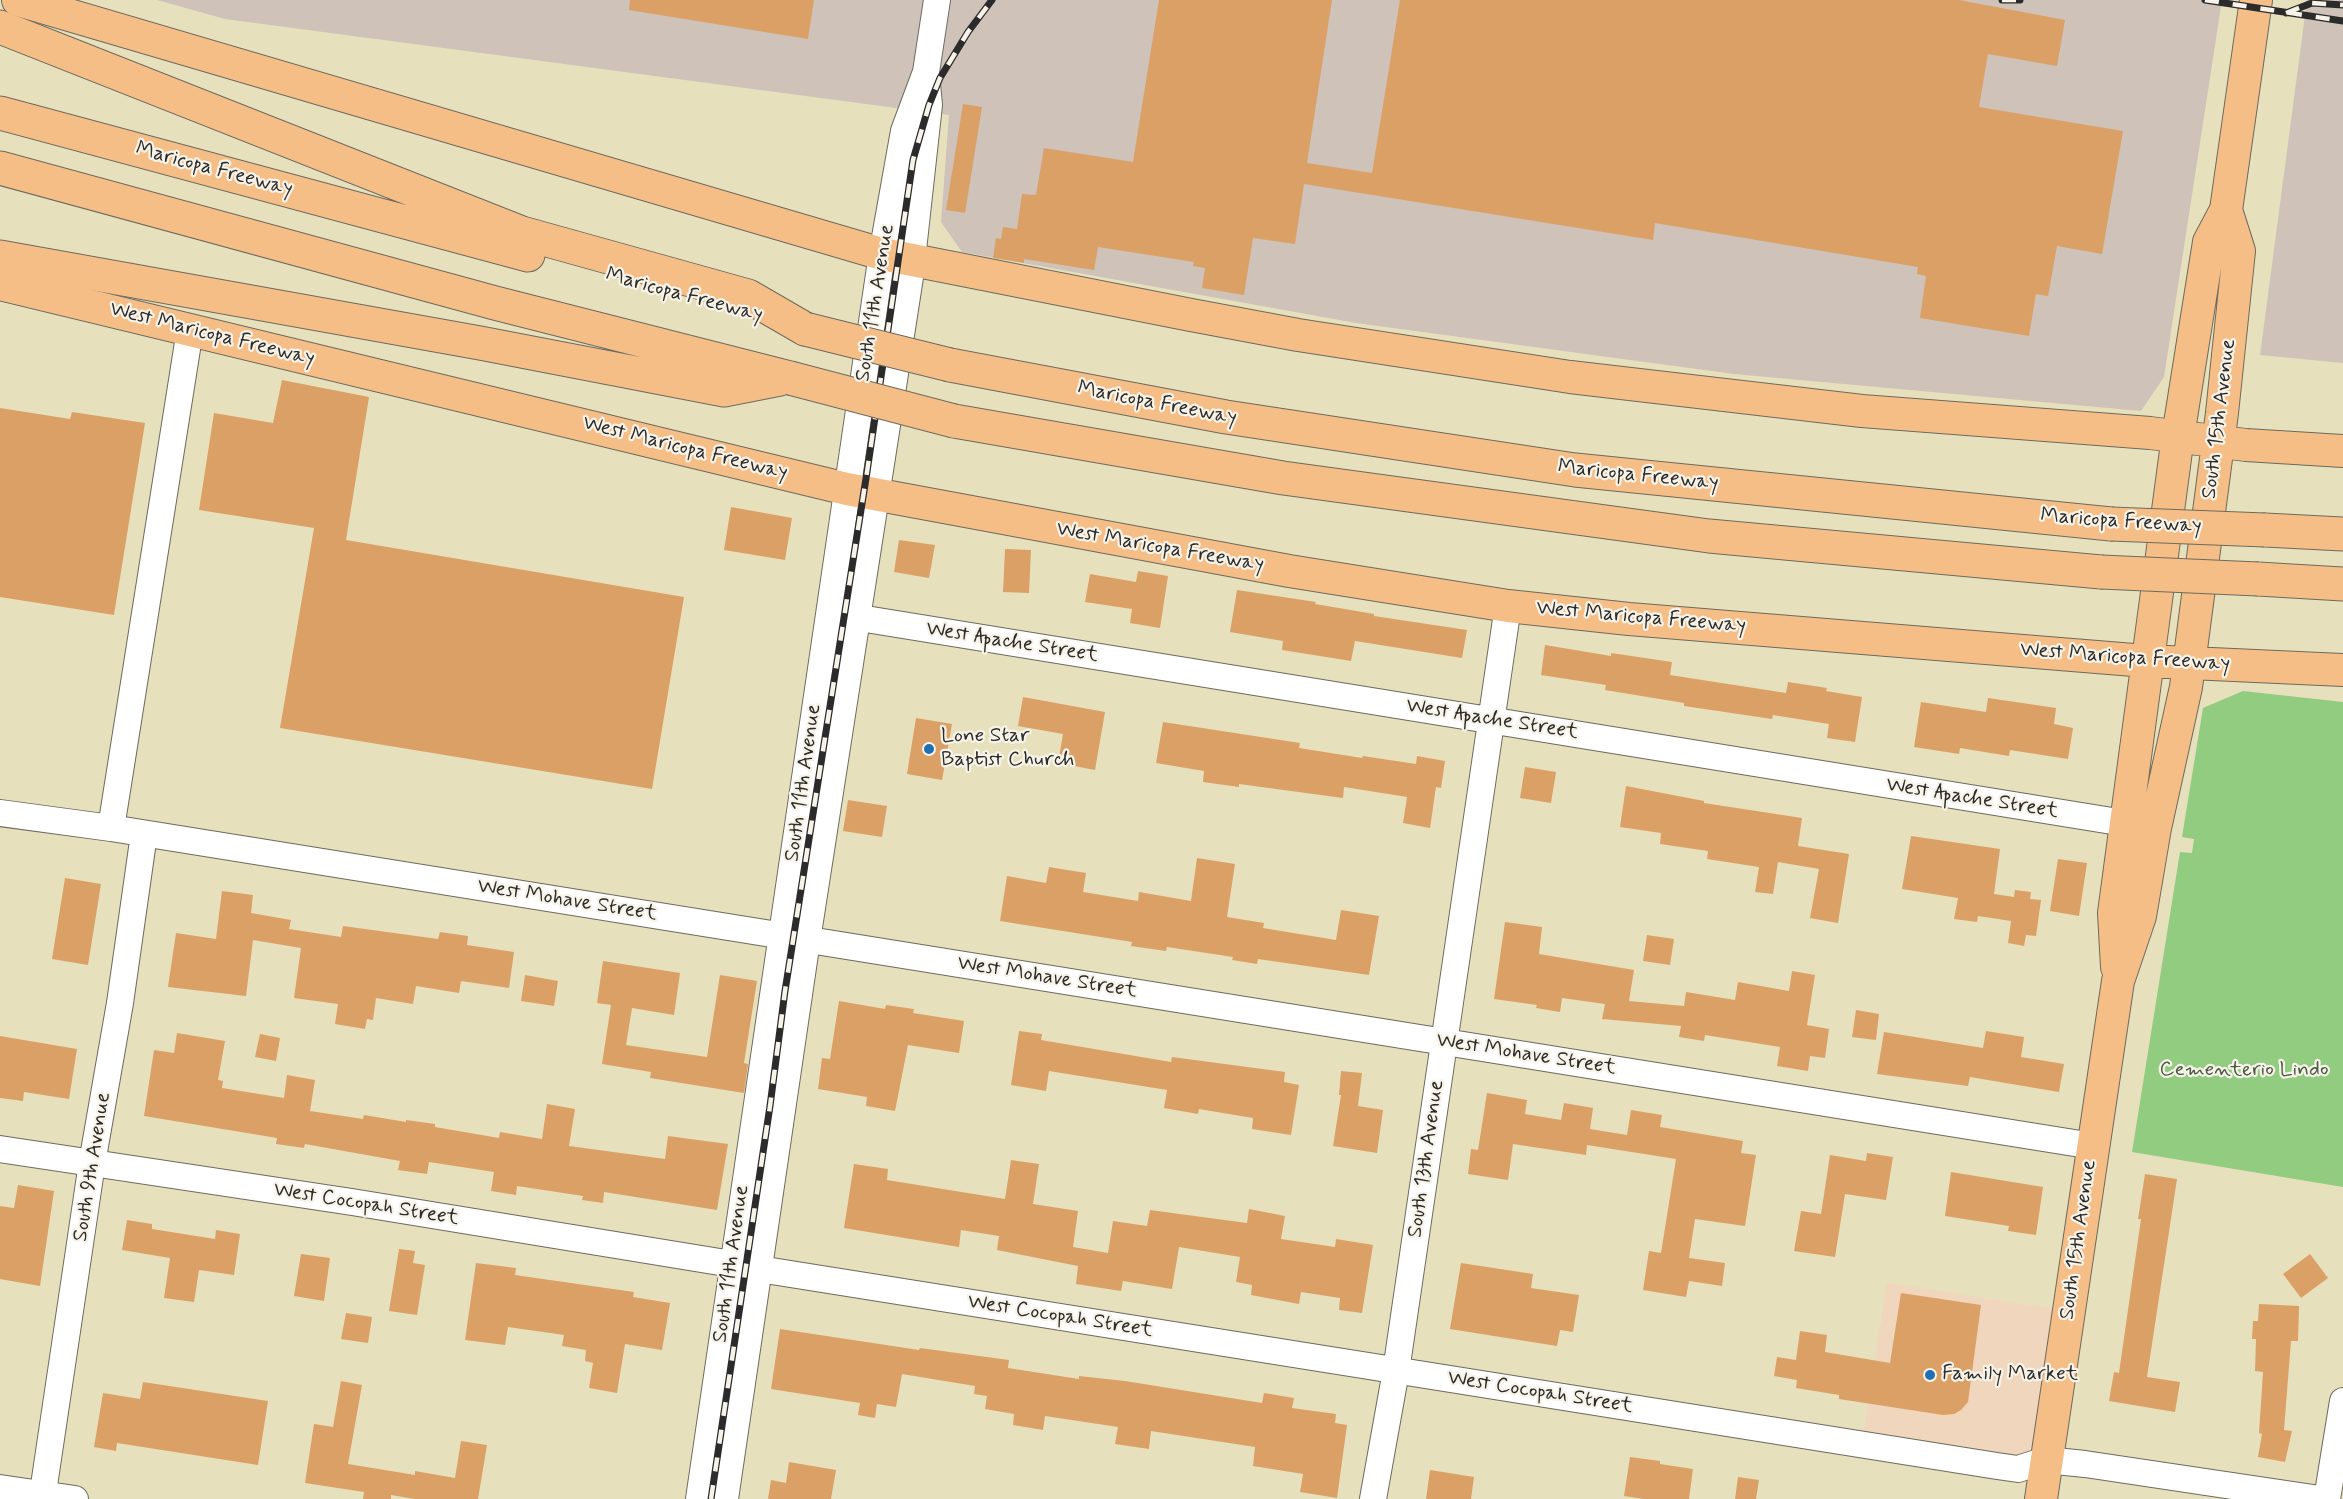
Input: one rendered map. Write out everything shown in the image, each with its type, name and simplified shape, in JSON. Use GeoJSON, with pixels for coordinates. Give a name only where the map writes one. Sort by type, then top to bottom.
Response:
{"type":"FeatureCollection","features":[{"type":"Feature","properties":{"kind":"highway"},"geometry":{"type":"LineString","coordinates":[[0,27],[522,233],[748,296],[805,329]]}},
{"type":"Feature","properties":{"kind":"highway","name":"Maricopa Freeway"},"geometry":{"type":"LineString","coordinates":[[0,113],[805,329],[950,365],[1226,417],[1575,470],[2111,524],[2343,534]]}},
{"type":"Feature","properties":{"kind":"highway"},"geometry":{"type":"LineString","coordinates":[[0,168],[506,306],[954,421],[1283,478],[1697,534],[2101,572],[2343,584]]}},
{"type":"Feature","properties":{"kind":"highway"},"geometry":{"type":"LineString","coordinates":[[0,257],[480,343],[724,390],[790,378]]}},
{"type":"Feature","properties":{"kind":"main road"},"geometry":{"type":"LineString","coordinates":[[18,0],[912,261],[1202,317],[1504,368],[1862,411],[2343,451]]}},
{"type":"Feature","properties":{"kind":"main road","name":"South 15th Avenue"},"geometry":{"type":"LineString","coordinates":[[2041,1499],[2118,981],[2140,915],[2140,826],[2146,661],[2178,436],[2209,242],[2226,210],[2256,0]]}},
{"type":"Feature","properties":{"kind":"main road","name":"South 15th Avenue"},"geometry":{"type":"LineString","coordinates":[[2140,826],[2189,664],[2218,442],[2239,250],[2226,210]]}},
{"type":"Feature","properties":{"kind":"main road","name":"West Maricopa Freeway"},"geometry":{"type":"LineString","coordinates":[[0,284],[862,491],[1278,569],[1508,606],[1629,619],[2146,661],[2343,670]]}},
{"type":"Feature","properties":{"kind":"street","name":"South 11th Avenue"},"geometry":{"type":"LineString","coordinates":[[725,1499],[857,617],[862,491],[882,254],[904,131],[926,72],[937,0]]}},
{"type":"Feature","properties":{"kind":"street","name":"South 11th Avenue"},"geometry":{"type":"LineString","coordinates":[[699,1499],[829,612],[862,491],[912,261],[929,105],[926,72]]}},
{"type":"Feature","properties":{"kind":"street"},"geometry":{"type":"LineString","coordinates":[[111,828],[190,330]]}},
{"type":"Feature","properties":{"kind":"street","name":"South 13th Avenue"},"geometry":{"type":"LineString","coordinates":[[1373,1499],[1395,1371],[1508,606]]}},
{"type":"Feature","properties":{"kind":"street","name":"West Apache Street"},"geometry":{"type":"LineString","coordinates":[[829,612],[2140,826]]}},
{"type":"Feature","properties":{"kind":"street","name":"West Mohave Street"},"geometry":{"type":"LineString","coordinates":[[0,813],[111,828],[2093,1146]]}},
{"type":"Feature","properties":{"kind":"street","name":"South 9th Avenue"},"geometry":{"type":"LineString","coordinates":[[42,1497],[92,1163],[120,1003],[144,834]]}},
{"type":"Feature","properties":{"kind":"street","name":"West Cocopah Street"},"geometry":{"type":"LineString","coordinates":[[0,1149],[352,1202],[732,1264]]}},
{"type":"Feature","properties":{"kind":"street","name":"West Cocopah Street"},"geometry":{"type":"LineString","coordinates":[[759,1269],[2018,1468],[2046,1460],[2320,1499]]}},
{"type":"Feature","properties":{"kind":"street"},"geometry":{"type":"LineString","coordinates":[[2327,1499],[2343,1401]]}},
{"type":"Feature","properties":{"kind":"street"},"geometry":{"type":"LineString","coordinates":[[0,1488],[42,1497],[75,1499]]}},
{"type":"Feature","properties":{"kind":"shaded area"},"geometry":{"type":"Polygon","coordinates":[[[157,0],[2222,0],[2164,377],[2141,411],[1734,374],[1356,323],[962,252],[941,222],[949,115],[225,19],[157,0]]]}},
{"type":"Feature","properties":{"kind":"shaded area"},"geometry":{"type":"Polygon","coordinates":[[[2307,0],[2343,0],[2343,363],[2260,355],[2307,0]]]}},
{"type":"Feature","properties":{"kind":"shaded area"},"geometry":{"type":"Polygon","coordinates":[[[1887,1283],[2062,1310],[2038,1455],[2012,1461],[1863,1437],[1887,1283]]]}},
{"type":"Feature","properties":{"kind":"green space","name":"Cementerio Lindo"},"geometry":{"type":"Polygon","coordinates":[[[2243,691],[2343,702],[2343,1187],[2132,1152],[2180,852],[2192,853],[2194,839],[2182,837],[2203,708],[2243,691]]]}},
{"type":"Feature","properties":{"kind":"building"},"geometry":{"type":"Polygon","coordinates":[[[630,0],[814,0],[808,39],[629,10],[630,0]]]}},
{"type":"Feature","properties":{"kind":"building"},"geometry":{"type":"Polygon","coordinates":[[[1159,0],[1332,0],[1307,163],[1372,173],[1400,0],[1959,0],[2065,20],[2057,66],[1988,54],[1979,107],[2123,131],[2102,254],[2057,246],[2048,296],[2036,294],[2029,336],[1920,318],[1926,276],[1917,274],[1918,267],[1655,223],[1653,240],[1304,184],[1295,244],[1253,238],[1244,295],[1202,288],[1205,268],[1193,266],[1194,262],[1098,247],[1094,270],[1024,259],[1024,263],[993,258],[996,238],[1001,239],[1003,227],[1017,229],[1022,194],[1036,195],[1044,148],[1133,162],[1159,0]]]}},
{"type":"Feature","properties":{"kind":"building"},"geometry":{"type":"Polygon","coordinates":[[[963,104],[982,107],[965,213],[946,210],[963,104]]]}},
{"type":"Feature","properties":{"kind":"building"},"geometry":{"type":"Polygon","coordinates":[[[282,380],[369,397],[346,540],[684,597],[652,789],[280,728],[314,528],[199,510],[214,413],[273,423],[282,380]]]}},
{"type":"Feature","properties":{"kind":"building"},"geometry":{"type":"Polygon","coordinates":[[[0,408],[70,419],[72,412],[145,423],[114,615],[0,597],[0,408]]]}},
{"type":"Feature","properties":{"kind":"building"},"geometry":{"type":"Polygon","coordinates":[[[731,507],[792,518],[785,560],[724,550],[731,507]]]}},
{"type":"Feature","properties":{"kind":"building"},"geometry":{"type":"Polygon","coordinates":[[[899,540],[935,545],[929,578],[894,572],[899,540]]]}},
{"type":"Feature","properties":{"kind":"building"},"geometry":{"type":"Polygon","coordinates":[[[1005,549],[1031,550],[1029,593],[1003,592],[1005,549]]]}},
{"type":"Feature","properties":{"kind":"building"},"geometry":{"type":"Polygon","coordinates":[[[1138,571],[1168,576],[1160,628],[1130,623],[1132,609],[1085,602],[1090,574],[1136,582],[1138,571]]]}},
{"type":"Feature","properties":{"kind":"building"},"geometry":{"type":"Polygon","coordinates":[[[1237,590],[1316,602],[1315,604],[1374,614],[1374,616],[1467,630],[1462,658],[1355,641],[1351,661],[1282,650],[1283,641],[1230,632],[1237,590]]]}},
{"type":"Feature","properties":{"kind":"building"},"geometry":{"type":"Polygon","coordinates":[[[1545,645],[1611,656],[1611,653],[1672,662],[1670,675],[1786,693],[1788,682],[1827,688],[1826,691],[1862,697],[1855,742],[1827,738],[1829,724],[1773,715],[1772,719],[1684,706],[1684,703],[1605,690],[1606,685],[1541,675],[1545,645]]]}},
{"type":"Feature","properties":{"kind":"building"},"geometry":{"type":"Polygon","coordinates":[[[1023,697],[1105,712],[1095,770],[1058,763],[1063,734],[1018,726],[1023,697]]]}},
{"type":"Feature","properties":{"kind":"building"},"geometry":{"type":"Polygon","coordinates":[[[1988,698],[2056,708],[2054,724],[2073,728],[2068,759],[2010,750],[2009,756],[1960,748],[1959,754],[1914,747],[1921,702],[1986,712],[1988,698]]]}},
{"type":"Feature","properties":{"kind":"building","name":"Lone Star Baptist Church"},"geometry":{"type":"Polygon","coordinates":[[[916,718],[952,724],[942,780],[907,774],[916,718]]]}},
{"type":"Feature","properties":{"kind":"building"},"geometry":{"type":"Polygon","coordinates":[[[1163,722],[1300,743],[1299,748],[1362,758],[1363,756],[1416,764],[1417,756],[1445,761],[1441,788],[1436,787],[1430,828],[1403,823],[1407,797],[1344,787],[1343,798],[1239,784],[1239,787],[1203,782],[1204,771],[1156,763],[1163,722]]]}},
{"type":"Feature","properties":{"kind":"building"},"geometry":{"type":"Polygon","coordinates":[[[1525,767],[1556,772],[1551,803],[1520,798],[1525,767]]]}},
{"type":"Feature","properties":{"kind":"building"},"geometry":{"type":"Polygon","coordinates":[[[1626,786],[1704,801],[1704,803],[1802,818],[1798,846],[1849,854],[1838,923],[1810,918],[1819,869],[1778,862],[1773,894],[1755,892],[1759,867],[1707,859],[1708,851],[1660,844],[1661,833],[1620,827],[1626,786]]]}},
{"type":"Feature","properties":{"kind":"building"},"geometry":{"type":"Polygon","coordinates":[[[848,800],[887,806],[882,837],[843,831],[848,800]]]}},
{"type":"Feature","properties":{"kind":"building"},"geometry":{"type":"Polygon","coordinates":[[[1911,836],[2000,849],[1994,894],[2014,897],[2015,890],[2031,892],[2030,899],[2041,900],[2036,936],[2026,935],[2024,946],[2008,943],[2011,921],[1978,916],[1977,922],[1954,919],[1958,898],[1902,889],[1911,836]]]}},
{"type":"Feature","properties":{"kind":"building"},"geometry":{"type":"Polygon","coordinates":[[[1197,858],[1235,864],[1227,917],[1264,923],[1263,928],[1336,940],[1341,910],[1379,916],[1369,975],[1258,959],[1257,964],[1232,960],[1233,957],[1167,947],[1166,951],[1131,946],[1132,942],[1000,921],[1007,876],[1046,883],[1049,867],[1086,873],[1083,892],[1138,901],[1139,892],[1191,901],[1197,858]]]}},
{"type":"Feature","properties":{"kind":"building"},"geometry":{"type":"Polygon","coordinates":[[[2058,859],[2087,863],[2079,916],[2050,911],[2058,859]]]}},
{"type":"Feature","properties":{"kind":"building"},"geometry":{"type":"Polygon","coordinates":[[[65,878],[101,884],[88,965],[52,959],[65,878]]]}},
{"type":"Feature","properties":{"kind":"building"},"geometry":{"type":"Polygon","coordinates":[[[222,891],[253,895],[251,913],[291,920],[289,929],[341,937],[343,926],[438,939],[440,932],[468,936],[467,945],[514,952],[509,988],[461,981],[459,993],[416,986],[413,1004],[376,998],[373,1020],[367,1019],[365,1029],[335,1024],[338,1004],[294,998],[301,948],[253,940],[246,996],[168,987],[176,933],[216,939],[222,891]]]}},
{"type":"Feature","properties":{"kind":"building"},"geometry":{"type":"Polygon","coordinates":[[[1505,922],[1542,927],[1539,954],[1634,970],[1629,1001],[1684,1006],[1686,992],[1735,1000],[1738,982],[1789,991],[1792,971],[1815,975],[1807,1025],[1829,1029],[1825,1058],[1810,1056],[1808,1071],[1777,1066],[1780,1047],[1705,1035],[1704,1041],[1679,1037],[1681,1026],[1602,1019],[1605,1004],[1562,998],[1560,1012],[1536,1008],[1537,1005],[1494,999],[1505,922]]]}},
{"type":"Feature","properties":{"kind":"building"},"geometry":{"type":"Polygon","coordinates":[[[1647,935],[1674,939],[1670,965],[1643,961],[1647,935]]]}},
{"type":"Feature","properties":{"kind":"building"},"geometry":{"type":"Polygon","coordinates":[[[603,961],[680,973],[674,1015],[632,1008],[626,1045],[707,1057],[720,975],[757,981],[744,1063],[748,1064],[744,1093],[650,1078],[651,1072],[602,1064],[611,1005],[597,1003],[603,961]]]}},
{"type":"Feature","properties":{"kind":"building"},"geometry":{"type":"Polygon","coordinates":[[[525,975],[558,981],[554,1006],[521,1001],[525,975]]]}},
{"type":"Feature","properties":{"kind":"building"},"geometry":{"type":"Polygon","coordinates":[[[839,1001],[885,1009],[886,1005],[914,1009],[913,1013],[964,1021],[959,1053],[908,1045],[895,1111],[866,1106],[867,1097],[818,1089],[822,1058],[830,1059],[839,1001]]]}},
{"type":"Feature","properties":{"kind":"building"},"geometry":{"type":"Polygon","coordinates":[[[1856,1010],[1879,1014],[1876,1040],[1852,1037],[1856,1010]]]}},
{"type":"Feature","properties":{"kind":"building"},"geometry":{"type":"Polygon","coordinates":[[[1019,1031],[1042,1034],[1041,1040],[1171,1062],[1172,1057],[1285,1072],[1284,1082],[1299,1085],[1291,1135],[1252,1129],[1253,1118],[1199,1109],[1198,1114],[1164,1108],[1167,1090],[1049,1071],[1046,1091],[1011,1085],[1019,1031]]]}},
{"type":"Feature","properties":{"kind":"building"},"geometry":{"type":"Polygon","coordinates":[[[1986,1031],[2024,1037],[2021,1057],[2064,1064],[2059,1092],[1970,1077],[1968,1086],[1877,1074],[1884,1032],[1983,1048],[1986,1031]]]}},
{"type":"Feature","properties":{"kind":"building"},"geometry":{"type":"Polygon","coordinates":[[[177,1033],[225,1041],[218,1080],[223,1081],[222,1088],[284,1098],[287,1075],[315,1080],[310,1111],[363,1119],[364,1115],[435,1124],[435,1127],[499,1138],[500,1132],[542,1139],[547,1104],[575,1109],[569,1146],[665,1159],[668,1136],[728,1144],[717,1210],[604,1192],[603,1203],[582,1200],[583,1196],[517,1186],[516,1195],[491,1191],[494,1172],[429,1162],[427,1174],[398,1170],[400,1161],[305,1144],[304,1148],[276,1144],[277,1138],[144,1116],[154,1050],[174,1053],[177,1033]]]}},
{"type":"Feature","properties":{"kind":"building"},"geometry":{"type":"Polygon","coordinates":[[[260,1034],[280,1038],[276,1061],[255,1057],[260,1034]]]}},
{"type":"Feature","properties":{"kind":"building"},"geometry":{"type":"Polygon","coordinates":[[[0,1036],[77,1049],[69,1099],[24,1092],[23,1101],[0,1098],[0,1036]]]}},
{"type":"Feature","properties":{"kind":"building"},"geometry":{"type":"Polygon","coordinates":[[[1341,1071],[1362,1073],[1358,1106],[1383,1110],[1377,1153],[1333,1146],[1341,1095],[1339,1095],[1341,1071]]]}},
{"type":"Feature","properties":{"kind":"building"},"geometry":{"type":"Polygon","coordinates":[[[1487,1093],[1527,1100],[1525,1114],[1561,1120],[1564,1103],[1593,1108],[1590,1129],[1627,1135],[1631,1110],[1662,1115],[1660,1127],[1743,1141],[1741,1153],[1756,1155],[1745,1226],[1695,1219],[1689,1258],[1725,1263],[1722,1286],[1689,1281],[1686,1297],[1643,1290],[1649,1251],[1661,1253],[1676,1159],[1587,1145],[1586,1155],[1513,1144],[1508,1180],[1468,1174],[1471,1149],[1478,1150],[1487,1093]]]}},
{"type":"Feature","properties":{"kind":"building"},"geometry":{"type":"Polygon","coordinates":[[[1867,1153],[1893,1157],[1886,1200],[1845,1194],[1835,1257],[1794,1251],[1801,1211],[1821,1214],[1830,1155],[1866,1161],[1867,1153]]]}},
{"type":"Feature","properties":{"kind":"building"},"geometry":{"type":"Polygon","coordinates":[[[1011,1160],[1039,1164],[1033,1204],[1078,1211],[1073,1247],[1108,1253],[1113,1221],[1147,1226],[1150,1210],[1247,1223],[1249,1209],[1285,1216],[1281,1239],[1335,1247],[1336,1239],[1373,1245],[1362,1313],[1339,1310],[1340,1298],[1301,1292],[1299,1304],[1251,1295],[1252,1285],[1236,1282],[1240,1257],[1179,1247],[1172,1289],[1123,1281],[1121,1291],[1076,1284],[1078,1266],[997,1250],[999,1236],[961,1230],[959,1247],[844,1228],[854,1164],[888,1169],[887,1180],[1005,1199],[1011,1160]]]}},
{"type":"Feature","properties":{"kind":"building"},"geometry":{"type":"Polygon","coordinates":[[[1951,1172],[2043,1187],[2036,1235],[2008,1231],[2009,1226],[1945,1216],[1951,1172]]]}},
{"type":"Feature","properties":{"kind":"building"},"geometry":{"type":"Polygon","coordinates":[[[2145,1174],[2177,1179],[2147,1377],[2180,1382],[2175,1412],[2109,1401],[2114,1372],[2119,1373],[2141,1219],[2138,1219],[2145,1174]]]}},
{"type":"Feature","properties":{"kind":"building"},"geometry":{"type":"Polygon","coordinates":[[[18,1185],[54,1191],[40,1286],[0,1279],[0,1206],[14,1208],[18,1185]]]}},
{"type":"Feature","properties":{"kind":"building"},"geometry":{"type":"Polygon","coordinates":[[[127,1220],[152,1224],[152,1229],[215,1239],[216,1230],[240,1234],[234,1275],[199,1270],[194,1302],[164,1298],[170,1258],[122,1250],[127,1220]]]}},
{"type":"Feature","properties":{"kind":"building"},"geometry":{"type":"Polygon","coordinates":[[[399,1249],[415,1251],[413,1263],[425,1265],[417,1315],[389,1311],[399,1249]]]}},
{"type":"Feature","properties":{"kind":"building"},"geometry":{"type":"Polygon","coordinates":[[[301,1254],[330,1258],[324,1301],[294,1296],[301,1254]]]}},
{"type":"Feature","properties":{"kind":"building"},"geometry":{"type":"Polygon","coordinates":[[[2310,1254],[2328,1278],[2301,1298],[2283,1274],[2310,1254]]]}},
{"type":"Feature","properties":{"kind":"building"},"geometry":{"type":"Polygon","coordinates":[[[476,1263],[516,1268],[515,1275],[634,1292],[633,1297],[670,1303],[662,1350],[625,1344],[617,1393],[589,1388],[593,1363],[585,1361],[586,1350],[562,1346],[564,1335],[508,1327],[505,1345],[465,1340],[476,1263]]]}},
{"type":"Feature","properties":{"kind":"building"},"geometry":{"type":"Polygon","coordinates":[[[1461,1263],[1533,1274],[1531,1288],[1579,1295],[1573,1332],[1560,1330],[1557,1346],[1450,1329],[1461,1263]]]}},
{"type":"Feature","properties":{"kind":"building","name":"Family Market"},"geometry":{"type":"Polygon","coordinates":[[[1901,1293],[1981,1305],[1968,1402],[1961,1410],[1954,1414],[1943,1415],[1839,1399],[1839,1395],[1796,1388],[1797,1380],[1774,1376],[1777,1357],[1796,1360],[1800,1331],[1827,1335],[1825,1352],[1890,1363],[1901,1293]]]}},
{"type":"Feature","properties":{"kind":"building"},"geometry":{"type":"Polygon","coordinates":[[[2259,1304],[2299,1306],[2298,1341],[2291,1341],[2284,1430],[2292,1431],[2285,1462],[2258,1457],[2262,1434],[2259,1433],[2263,1372],[2255,1371],[2256,1339],[2252,1339],[2253,1321],[2258,1321],[2259,1304]]]}},
{"type":"Feature","properties":{"kind":"building"},"geometry":{"type":"Polygon","coordinates":[[[346,1313],[372,1317],[368,1343],[341,1339],[346,1313]]]}},
{"type":"Feature","properties":{"kind":"building"},"geometry":{"type":"Polygon","coordinates":[[[780,1329],[919,1350],[920,1348],[1009,1360],[1008,1368],[1079,1379],[1079,1376],[1125,1381],[1262,1403],[1264,1393],[1294,1398],[1292,1408],[1336,1414],[1335,1423],[1347,1425],[1337,1498],[1300,1492],[1303,1474],[1253,1466],[1255,1447],[1151,1431],[1149,1449],[1115,1444],[1118,1427],[1045,1416],[1043,1430],[1013,1425],[1014,1414],[985,1409],[987,1396],[974,1394],[975,1386],[902,1374],[896,1407],[877,1404],[875,1418],[858,1415],[860,1403],[771,1389],[780,1329]]]}},
{"type":"Feature","properties":{"kind":"building"},"geometry":{"type":"Polygon","coordinates":[[[341,1381],[362,1385],[348,1464],[415,1475],[415,1471],[455,1478],[461,1441],[487,1445],[478,1499],[415,1499],[391,1495],[391,1499],[363,1499],[364,1492],[305,1483],[314,1424],[333,1427],[341,1381]]]}},
{"type":"Feature","properties":{"kind":"building"},"geometry":{"type":"Polygon","coordinates":[[[143,1382],[268,1401],[258,1465],[117,1443],[116,1451],[94,1447],[103,1393],[140,1399],[143,1382]]]}},
{"type":"Feature","properties":{"kind":"building"},"geometry":{"type":"Polygon","coordinates":[[[1630,1457],[1693,1469],[1689,1499],[1644,1499],[1624,1496],[1630,1457]]]}},
{"type":"Feature","properties":{"kind":"building"},"geometry":{"type":"Polygon","coordinates":[[[789,1462],[836,1470],[831,1499],[768,1499],[771,1480],[786,1483],[789,1462]]]}},
{"type":"Feature","properties":{"kind":"building"},"geometry":{"type":"Polygon","coordinates":[[[1430,1470],[1474,1477],[1471,1499],[1426,1499],[1430,1470]]]}},
{"type":"Feature","properties":{"kind":"building"},"geometry":{"type":"Polygon","coordinates":[[[1738,1477],[1759,1480],[1756,1499],[1735,1499],[1738,1477]]]}},
{"type":"Feature","properties":{"kind":"railway"},"geometry":{"type":"LineString","coordinates":[[711,1499],[785,991],[867,472],[913,160],[929,105],[940,78],[968,32],[992,0]]}},
{"type":"Feature","properties":{"kind":"railway"},"geometry":{"type":"LineString","coordinates":[[2002,0],[2020,0]]}},
{"type":"Feature","properties":{"kind":"railway"},"geometry":{"type":"LineString","coordinates":[[2205,0],[2343,21]]}},
{"type":"Feature","properties":{"kind":"railway"},"geometry":{"type":"LineString","coordinates":[[2286,13],[2312,3],[2343,5]]}},
{"type":"Feature","properties":{"kind":"place","name":"Lone Star Baptist Church"},"geometry":{"type":"Point","coordinates":[929,749]}},
{"type":"Feature","properties":{"kind":"place","name":"Family Market"},"geometry":{"type":"Point","coordinates":[1930,1375]}}]}
